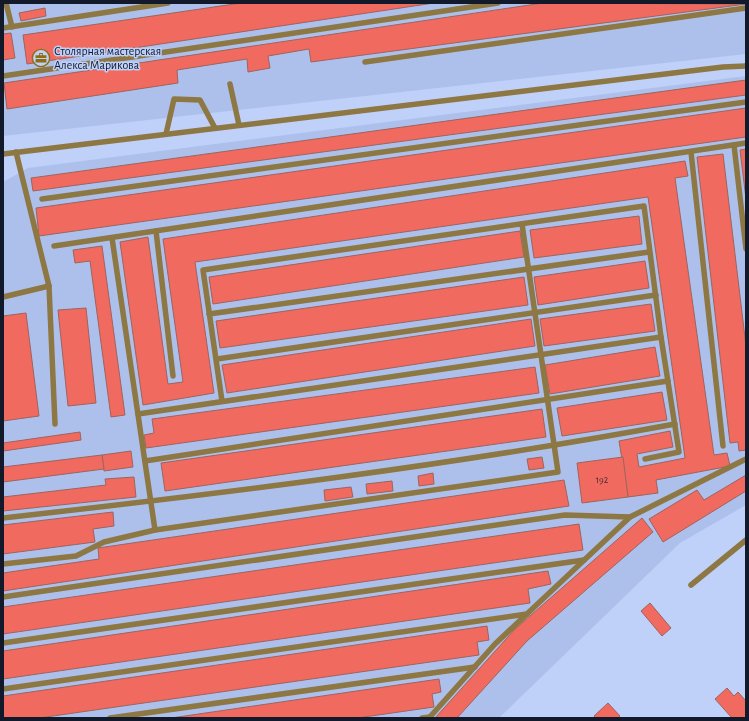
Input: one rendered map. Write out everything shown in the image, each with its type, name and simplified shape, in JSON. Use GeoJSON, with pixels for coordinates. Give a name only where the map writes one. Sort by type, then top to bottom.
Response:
{"type":"FeatureCollection","features":[{"type":"Feature","properties":{"kind":"lane"},"geometry":{"type":"LineString","coordinates":[[6,3],[12,27]]}},
{"type":"Feature","properties":{"kind":"lane"},"geometry":{"type":"LineString","coordinates":[[3,28],[168,3]]}},
{"type":"Feature","properties":{"kind":"lane"},"geometry":{"type":"LineString","coordinates":[[3,76],[498,3]]}},
{"type":"Feature","properties":{"kind":"lane"},"geometry":{"type":"LineString","coordinates":[[365,62],[746,8]]}},
{"type":"Feature","properties":{"kind":"lane"},"geometry":{"type":"LineString","coordinates":[[3,154],[715,68],[746,66]]}},
{"type":"Feature","properties":{"kind":"lane"},"geometry":{"type":"LineString","coordinates":[[230,84],[239,126]]}},
{"type":"Feature","properties":{"kind":"lane"},"geometry":{"type":"LineString","coordinates":[[166,134],[174,99],[200,100],[215,128]]}},
{"type":"Feature","properties":{"kind":"lane"},"geometry":{"type":"LineString","coordinates":[[42,199],[746,102]]}},
{"type":"Feature","properties":{"kind":"lane"},"geometry":{"type":"LineString","coordinates":[[54,246],[746,143]]}},
{"type":"Feature","properties":{"kind":"lane"},"geometry":{"type":"LineString","coordinates":[[734,145],[746,249]]}},
{"type":"Feature","properties":{"kind":"lane"},"geometry":{"type":"LineString","coordinates":[[16,152],[49,286],[55,424]]}},
{"type":"Feature","properties":{"kind":"lane"},"geometry":{"type":"LineString","coordinates":[[691,152],[723,446]]}},
{"type":"Feature","properties":{"kind":"lane"},"geometry":{"type":"LineString","coordinates":[[222,401],[203,270],[644,206],[661,337],[679,452],[645,460]]}},
{"type":"Feature","properties":{"kind":"lane"},"geometry":{"type":"LineString","coordinates":[[3,564],[76,556],[104,542],[155,530],[558,472],[522,224]]}},
{"type":"Feature","properties":{"kind":"lane"},"geometry":{"type":"LineString","coordinates":[[156,231],[173,376]]}},
{"type":"Feature","properties":{"kind":"lane"},"geometry":{"type":"LineString","coordinates":[[112,238],[155,530]]}},
{"type":"Feature","properties":{"kind":"lane"},"geometry":{"type":"LineString","coordinates":[[209,314],[649,252]]}},
{"type":"Feature","properties":{"kind":"lane"},"geometry":{"type":"LineString","coordinates":[[3,297],[49,286]]}},
{"type":"Feature","properties":{"kind":"lane"},"geometry":{"type":"LineString","coordinates":[[217,359],[656,295]]}},
{"type":"Feature","properties":{"kind":"lane"},"geometry":{"type":"LineString","coordinates":[[138,414],[661,337]]}},
{"type":"Feature","properties":{"kind":"lane"},"geometry":{"type":"LineString","coordinates":[[145,461],[668,381]]}},
{"type":"Feature","properties":{"kind":"lane"},"geometry":{"type":"LineString","coordinates":[[3,518],[151,502],[555,446],[675,424]]}},
{"type":"Feature","properties":{"kind":"lane"},"geometry":{"type":"LineString","coordinates":[[422,718],[430,717],[495,644],[630,517],[746,459]]}},
{"type":"Feature","properties":{"kind":"lane"},"geometry":{"type":"LineString","coordinates":[[3,597],[565,515],[630,517]]}},
{"type":"Feature","properties":{"kind":"lane"},"geometry":{"type":"LineString","coordinates":[[691,585],[746,540]]}},
{"type":"Feature","properties":{"kind":"lane"},"geometry":{"type":"LineString","coordinates":[[3,643],[584,560]]}},
{"type":"Feature","properties":{"kind":"lane"},"geometry":{"type":"LineString","coordinates":[[3,689],[527,614]]}},
{"type":"Feature","properties":{"kind":"lane"},"geometry":{"type":"LineString","coordinates":[[110,718],[475,667]]}},
{"type":"Feature","properties":{"kind":"shaded area"},"geometry":{"type":"Polygon","coordinates":[[[3,3],[746,3],[746,54],[3,136],[3,3]]]}},
{"type":"Feature","properties":{"kind":"shaded area"},"geometry":{"type":"Polygon","coordinates":[[[746,76],[746,505],[680,543],[499,718],[3,718],[3,182],[28,168],[746,76]]]}},
{"type":"Feature","properties":{"kind":"building"},"geometry":{"type":"Polygon","coordinates":[[[241,3],[434,3],[27,64],[23,35],[241,3]]]}},
{"type":"Feature","properties":{"kind":"building"},"geometry":{"type":"Polygon","coordinates":[[[543,3],[746,4],[311,62],[309,49],[268,56],[270,68],[248,72],[247,59],[177,70],[178,83],[7,109],[4,83],[543,3]]]}},
{"type":"Feature","properties":{"kind":"building"},"geometry":{"type":"Polygon","coordinates":[[[45,8],[46,16],[21,21],[19,13],[45,8]]]}},
{"type":"Feature","properties":{"kind":"building"},"geometry":{"type":"Polygon","coordinates":[[[11,33],[15,58],[3,60],[3,34],[11,33]]]}},
{"type":"Feature","properties":{"kind":"building"},"geometry":{"type":"Polygon","coordinates":[[[746,80],[746,95],[33,191],[31,178],[746,80]]]}},
{"type":"Feature","properties":{"kind":"building"},"geometry":{"type":"Polygon","coordinates":[[[746,108],[746,137],[39,236],[36,208],[746,108]]]}},
{"type":"Feature","properties":{"kind":"building"},"geometry":{"type":"Polygon","coordinates":[[[746,149],[746,199],[740,150],[746,149]]]}},
{"type":"Feature","properties":{"kind":"building"},"geometry":{"type":"Polygon","coordinates":[[[723,154],[746,346],[746,450],[739,451],[738,442],[730,443],[697,157],[723,154]]]}},
{"type":"Feature","properties":{"kind":"building"},"geometry":{"type":"Polygon","coordinates":[[[685,161],[688,176],[675,178],[714,455],[727,453],[730,466],[656,480],[658,493],[628,497],[619,441],[670,431],[673,447],[637,454],[639,467],[685,458],[648,197],[195,262],[214,393],[143,405],[120,242],[148,237],[168,384],[183,382],[163,239],[685,161]]]}},
{"type":"Feature","properties":{"kind":"building"},"geometry":{"type":"Polygon","coordinates":[[[639,216],[642,244],[534,258],[530,230],[639,216]]]}},
{"type":"Feature","properties":{"kind":"building"},"geometry":{"type":"Polygon","coordinates":[[[520,231],[524,257],[213,304],[209,277],[520,231]]]}},
{"type":"Feature","properties":{"kind":"building"},"geometry":{"type":"Polygon","coordinates":[[[102,246],[125,415],[111,417],[90,261],[75,263],[73,250],[102,246]]]}},
{"type":"Feature","properties":{"kind":"building"},"geometry":{"type":"Polygon","coordinates":[[[645,261],[649,288],[538,305],[534,277],[645,261]]]}},
{"type":"Feature","properties":{"kind":"building"},"geometry":{"type":"Polygon","coordinates":[[[524,277],[528,305],[220,348],[216,321],[524,277]]]}},
{"type":"Feature","properties":{"kind":"building"},"geometry":{"type":"Polygon","coordinates":[[[651,304],[655,331],[544,346],[540,319],[651,304]]]}},
{"type":"Feature","properties":{"kind":"building"},"geometry":{"type":"Polygon","coordinates":[[[86,308],[96,403],[68,406],[58,310],[86,308]]]}},
{"type":"Feature","properties":{"kind":"building"},"geometry":{"type":"Polygon","coordinates":[[[26,313],[39,416],[3,421],[3,316],[26,313]]]}},
{"type":"Feature","properties":{"kind":"building"},"geometry":{"type":"Polygon","coordinates":[[[531,319],[535,346],[227,393],[222,365],[531,319]]]}},
{"type":"Feature","properties":{"kind":"building"},"geometry":{"type":"Polygon","coordinates":[[[655,347],[660,376],[550,394],[545,365],[655,347]]]}},
{"type":"Feature","properties":{"kind":"building"},"geometry":{"type":"Polygon","coordinates":[[[535,367],[539,393],[146,448],[144,435],[154,433],[152,419],[535,367]]]}},
{"type":"Feature","properties":{"kind":"building"},"geometry":{"type":"Polygon","coordinates":[[[662,392],[667,420],[562,436],[557,408],[662,392]]]}},
{"type":"Feature","properties":{"kind":"building"},"geometry":{"type":"Polygon","coordinates":[[[542,409],[546,437],[165,491],[161,463],[542,409]]]}},
{"type":"Feature","properties":{"kind":"building"},"geometry":{"type":"Polygon","coordinates":[[[80,432],[81,440],[3,451],[3,443],[80,432]]]}},
{"type":"Feature","properties":{"kind":"building"},"geometry":{"type":"Polygon","coordinates":[[[131,451],[133,467],[104,471],[102,455],[131,451]]]}},
{"type":"Feature","properties":{"kind":"building"},"geometry":{"type":"Polygon","coordinates":[[[102,455],[104,469],[3,482],[3,467],[102,455]]]}},
{"type":"Feature","properties":{"kind":"building"},"geometry":{"type":"Polygon","coordinates":[[[542,457],[544,468],[529,470],[527,459],[542,457]]]}},
{"type":"Feature","properties":{"kind":"building"},"geometry":{"type":"Polygon","coordinates":[[[623,457],[628,497],[582,503],[577,463],[623,457]]]}},
{"type":"Feature","properties":{"kind":"building"},"geometry":{"type":"Polygon","coordinates":[[[433,473],[434,484],[419,486],[418,476],[433,473]]]}},
{"type":"Feature","properties":{"kind":"building"},"geometry":{"type":"Polygon","coordinates":[[[746,475],[746,491],[663,542],[649,519],[697,490],[704,500],[746,475]]]}},
{"type":"Feature","properties":{"kind":"building"},"geometry":{"type":"Polygon","coordinates":[[[134,477],[136,497],[3,511],[3,497],[106,485],[105,479],[134,477]]]}},
{"type":"Feature","properties":{"kind":"building"},"geometry":{"type":"Polygon","coordinates":[[[564,480],[569,506],[3,591],[3,573],[99,559],[98,548],[564,480]]]}},
{"type":"Feature","properties":{"kind":"building"},"geometry":{"type":"Polygon","coordinates":[[[392,481],[393,491],[367,494],[366,484],[392,481]]]}},
{"type":"Feature","properties":{"kind":"building"},"geometry":{"type":"Polygon","coordinates":[[[351,487],[353,497],[325,501],[324,490],[351,487]]]}},
{"type":"Feature","properties":{"kind":"building"},"geometry":{"type":"Polygon","coordinates":[[[113,512],[114,526],[93,529],[95,542],[3,554],[3,525],[113,512]]]}},
{"type":"Feature","properties":{"kind":"building"},"geometry":{"type":"Polygon","coordinates":[[[642,518],[653,532],[527,641],[457,718],[435,718],[515,629],[642,518]]]}},
{"type":"Feature","properties":{"kind":"building"},"geometry":{"type":"Polygon","coordinates":[[[579,524],[583,550],[3,634],[3,607],[579,524]]]}},
{"type":"Feature","properties":{"kind":"building"},"geometry":{"type":"Polygon","coordinates":[[[548,571],[551,584],[528,589],[530,603],[3,679],[3,651],[548,571]]]}},
{"type":"Feature","properties":{"kind":"building"},"geometry":{"type":"Polygon","coordinates":[[[650,603],[671,628],[662,636],[641,611],[650,603]]]}},
{"type":"Feature","properties":{"kind":"building"},"geometry":{"type":"Polygon","coordinates":[[[487,626],[489,640],[477,642],[479,655],[39,718],[3,718],[3,696],[487,626]]]}},
{"type":"Feature","properties":{"kind":"building"},"geometry":{"type":"Polygon","coordinates":[[[439,679],[441,692],[432,694],[434,707],[357,718],[171,718],[439,679]]]}},
{"type":"Feature","properties":{"kind":"building"},"geometry":{"type":"Polygon","coordinates":[[[727,688],[734,696],[738,692],[746,701],[746,718],[732,718],[715,699],[727,688]]]}},
{"type":"Feature","properties":{"kind":"building"},"geometry":{"type":"Polygon","coordinates":[[[608,703],[620,716],[618,718],[596,718],[594,716],[608,703]]]}},
{"type":"Feature","properties":{"kind":"place","name":"Столярная мастерская Алекса Марикова"},"geometry":{"type":"Point","coordinates":[41,58]}}]}
